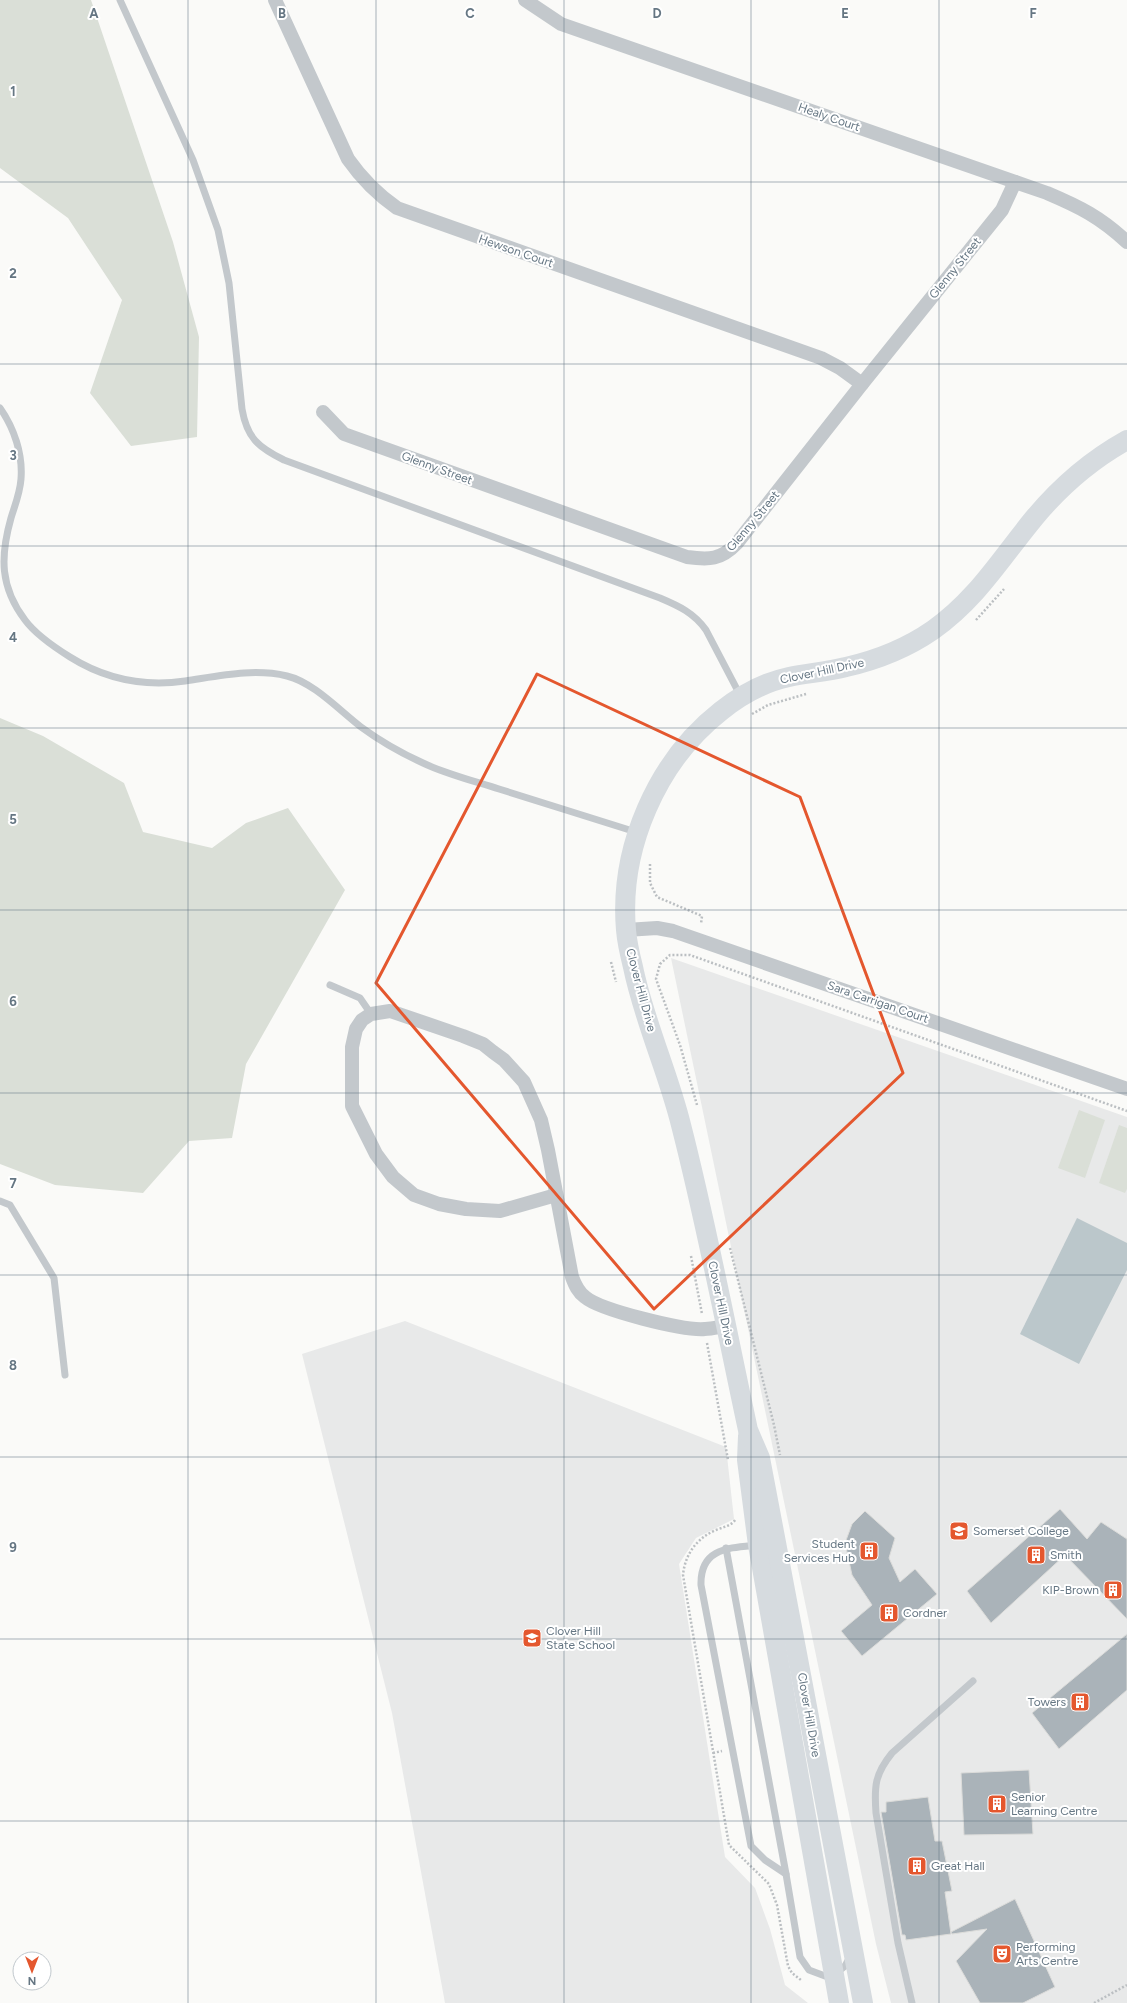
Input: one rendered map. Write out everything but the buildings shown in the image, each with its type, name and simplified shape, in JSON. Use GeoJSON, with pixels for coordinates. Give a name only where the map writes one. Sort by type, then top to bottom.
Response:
{"type":"FeatureCollection","features":[{"type":"Feature","properties":{"kind":"street","name":"Hewson Court"},"geometry":{"type":"LineString","coordinates":[[275,0],[348,159],[370,186],[392,204],[412,214],[821,358],[840,368],[862,384]]}},
{"type":"Feature","properties":{"kind":"street","name":"Healy Court"},"geometry":{"type":"LineString","coordinates":[[525,0],[561,24],[1047,193],[1084,208],[1112,228],[1127,242]]}},
{"type":"Feature","properties":{"kind":"street","name":"Glenny Street"},"geometry":{"type":"LineString","coordinates":[[323,412],[344,434],[680,555],[703,560],[715,558],[728,553],[737,543],[1002,210],[1015,182]]}},
{"type":"Feature","properties":{"kind":"street","name":"Clover Hill Drive"},"geometry":{"type":"LineString","coordinates":[[863,2003],[780,1555],[760,1458],[748,1430],[681,1124],[633,970],[626,930],[626,890],[638,833],[648,804],[674,760],[708,722],[741,697],[773,682],[789,677],[846,667],[878,659],[931,632],[956,613],[978,591],[1054,496],[1076,475],[1100,456],[1127,440]]}},
{"type":"Feature","properties":{"kind":"street","name":"Sara Carrigan Court"},"geometry":{"type":"LineString","coordinates":[[626,930],[657,928],[673,931],[1127,1089]]}},
{"type":"Feature","properties":{"kind":"street"},"geometry":{"type":"LineString","coordinates":[[556,1194],[500,1211],[466,1210],[439,1204],[414,1194],[393,1177],[376,1154],[352,1106],[351,1076],[353,1038],[356,1029],[362,1020],[371,1014],[381,1011],[390,1011],[482,1044],[504,1060],[524,1082],[536,1108],[542,1128],[556,1194],[572,1277],[580,1293],[598,1304],[679,1327],[705,1329],[726,1326]]}},
{"type":"Feature","properties":{"kind":"street","name":"Clover Hill Drive"},"geometry":{"type":"LineString","coordinates":[[748,1430],[747,1460],[758,1545],[839,2003]]}},
{"type":"Feature","properties":{"kind":"lane"},"geometry":{"type":"LineString","coordinates":[[120,0],[193,160],[218,230],[229,284],[244,422],[250,435],[267,452],[284,460],[476,529],[660,598],[688,611],[699,620],[706,630],[741,697]]}},
{"type":"Feature","properties":{"kind":"lane"},"geometry":{"type":"LineString","coordinates":[[0,408],[8,420],[17,442],[21,463],[19,494],[4,546],[2,562],[5,581],[14,603],[25,621],[50,644],[77,662],[102,674],[125,681],[150,683],[182,682],[251,672],[272,673],[291,677],[307,685],[379,740],[425,764],[638,833]]}},
{"type":"Feature","properties":{"kind":"lane"},"geometry":{"type":"LineString","coordinates":[[330,985],[360,998],[371,1014]]}},
{"type":"Feature","properties":{"kind":"lane"},"geometry":{"type":"LineString","coordinates":[[0,1201],[10,1205],[54,1278],[65,1375]]}},
{"type":"Feature","properties":{"kind":"lane"},"geometry":{"type":"LineString","coordinates":[[780,1555],[768,1547],[758,1545],[726,1548],[705,1561],[700,1571],[704,1601],[751,1846],[765,1860],[786,1874]]}},
{"type":"Feature","properties":{"kind":"lane"},"geometry":{"type":"LineString","coordinates":[[726,1548],[800,1957],[809,1970],[825,1976],[834,1975],[845,1966],[854,1950]]}},
{"type":"Feature","properties":{"kind":"lane"},"geometry":{"type":"LineString","coordinates":[[912,2003],[898,1943],[876,1813],[876,1779],[881,1766],[892,1753],[973,1681]]}},
{"type":"Feature","properties":{"kind":"path"},"geometry":{"type":"LineString","coordinates":[[973,623],[1004,588]]}},
{"type":"Feature","properties":{"kind":"path"},"geometry":{"type":"LineString","coordinates":[[745,718],[768,705],[807,694]]}},
{"type":"Feature","properties":{"kind":"path"},"geometry":{"type":"LineString","coordinates":[[651,862],[650,883],[657,897],[702,916],[703,920],[700,929]]}},
{"type":"Feature","properties":{"kind":"path"},"geometry":{"type":"LineString","coordinates":[[698,1112],[680,1045],[656,979],[660,964],[670,955],[690,956],[1127,1111]]}},
{"type":"Feature","properties":{"kind":"path"},"geometry":{"type":"LineString","coordinates":[[611,958],[617,989]]}},
{"type":"Feature","properties":{"kind":"path"},"geometry":{"type":"LineString","coordinates":[[728,1240],[774,1424],[780,1459]]}},
{"type":"Feature","properties":{"kind":"path"},"geometry":{"type":"LineString","coordinates":[[689,1248],[729,1466]]}},
{"type":"Feature","properties":{"kind":"path"},"geometry":{"type":"LineString","coordinates":[[737,1516],[732,1524],[707,1534],[695,1545],[688,1554],[684,1564],[683,1575],[729,1845],[769,1884],[777,1905],[788,1966],[792,1973],[806,1983]]}},
{"type":"Feature","properties":{"kind":"path"},"geometry":{"type":"LineString","coordinates":[[1094,2003],[1127,1985]]}},
{"type":"Feature","properties":{"kind":"highlighted area"},"geometry":{"type":"Polygon","coordinates":[[[537,674],[800,797],[903,1073],[654,1309],[376,983],[537,674]]]}},
{"type":"Feature","properties":{"kind":"shaded area"},"geometry":{"type":"Polygon","coordinates":[[[0,0],[91,0],[173,242],[199,337],[197,437],[131,446],[90,393],[122,300],[68,218],[0,168],[0,0]]]}},
{"type":"Feature","properties":{"kind":"shaded area"},"geometry":{"type":"Polygon","coordinates":[[[0,718],[43,736],[124,783],[143,832],[212,848],[246,823],[288,808],[345,890],[246,1064],[232,1138],[189,1141],[143,1193],[55,1185],[0,1164],[0,718]]]}},
{"type":"Feature","properties":{"kind":"shaded area","name":"Somerset College"},"geometry":{"type":"Polygon","coordinates":[[[671,958],[1127,1117],[1127,2003],[891,2003],[876,1944],[671,958]]]}},
{"type":"Feature","properties":{"kind":"shaded area"},"geometry":{"type":"Polygon","coordinates":[[[1079,1110],[1105,1120],[1085,1178],[1058,1168],[1079,1110]]]}},
{"type":"Feature","properties":{"kind":"shaded area"},"geometry":{"type":"Polygon","coordinates":[[[1119,1125],[1127,1128],[1127,1189],[1125,1193],[1099,1183],[1119,1125]]]}},
{"type":"Feature","properties":{"kind":"shaded area"},"geometry":{"type":"Polygon","coordinates":[[[1077,1218],[1127,1243],[1127,1270],[1079,1364],[1020,1334],[1077,1218]]]}},
{"type":"Feature","properties":{"kind":"shaded area","name":"Clover Hill State School"},"geometry":{"type":"Polygon","coordinates":[[[405,1321],[726,1447],[734,1519],[696,1538],[679,1564],[725,1857],[755,1888],[770,1929],[785,1985],[808,2003],[445,2003],[392,1713],[302,1354],[405,1321]]]}},
{"type":"Feature","properties":{"kind":"place","name":"Somerset College"},"geometry":{"type":"Point","coordinates":[959,1531]}},
{"type":"Feature","properties":{"kind":"place","name":"Student Services Hub"},"geometry":{"type":"Point","coordinates":[869,1551]}},
{"type":"Feature","properties":{"kind":"place","name":"Smith"},"geometry":{"type":"Point","coordinates":[1036,1555]}},
{"type":"Feature","properties":{"kind":"place","name":"KIP-Brown"},"geometry":{"type":"Point","coordinates":[1113,1590]}},
{"type":"Feature","properties":{"kind":"place","name":"Cordner"},"geometry":{"type":"Point","coordinates":[889,1613]}},
{"type":"Feature","properties":{"kind":"place","name":"Clover Hill State School"},"geometry":{"type":"Point","coordinates":[532,1638]}},
{"type":"Feature","properties":{"kind":"place","name":"Towers"},"geometry":{"type":"Point","coordinates":[1080,1702]}},
{"type":"Feature","properties":{"kind":"place","name":"Senior Learning Centre"},"geometry":{"type":"Point","coordinates":[997,1804]}},
{"type":"Feature","properties":{"kind":"place","name":"Great Hall"},"geometry":{"type":"Point","coordinates":[917,1866]}},
{"type":"Feature","properties":{"kind":"place","name":"Performing Arts Centre"},"geometry":{"type":"Point","coordinates":[1002,1954]}}]}
